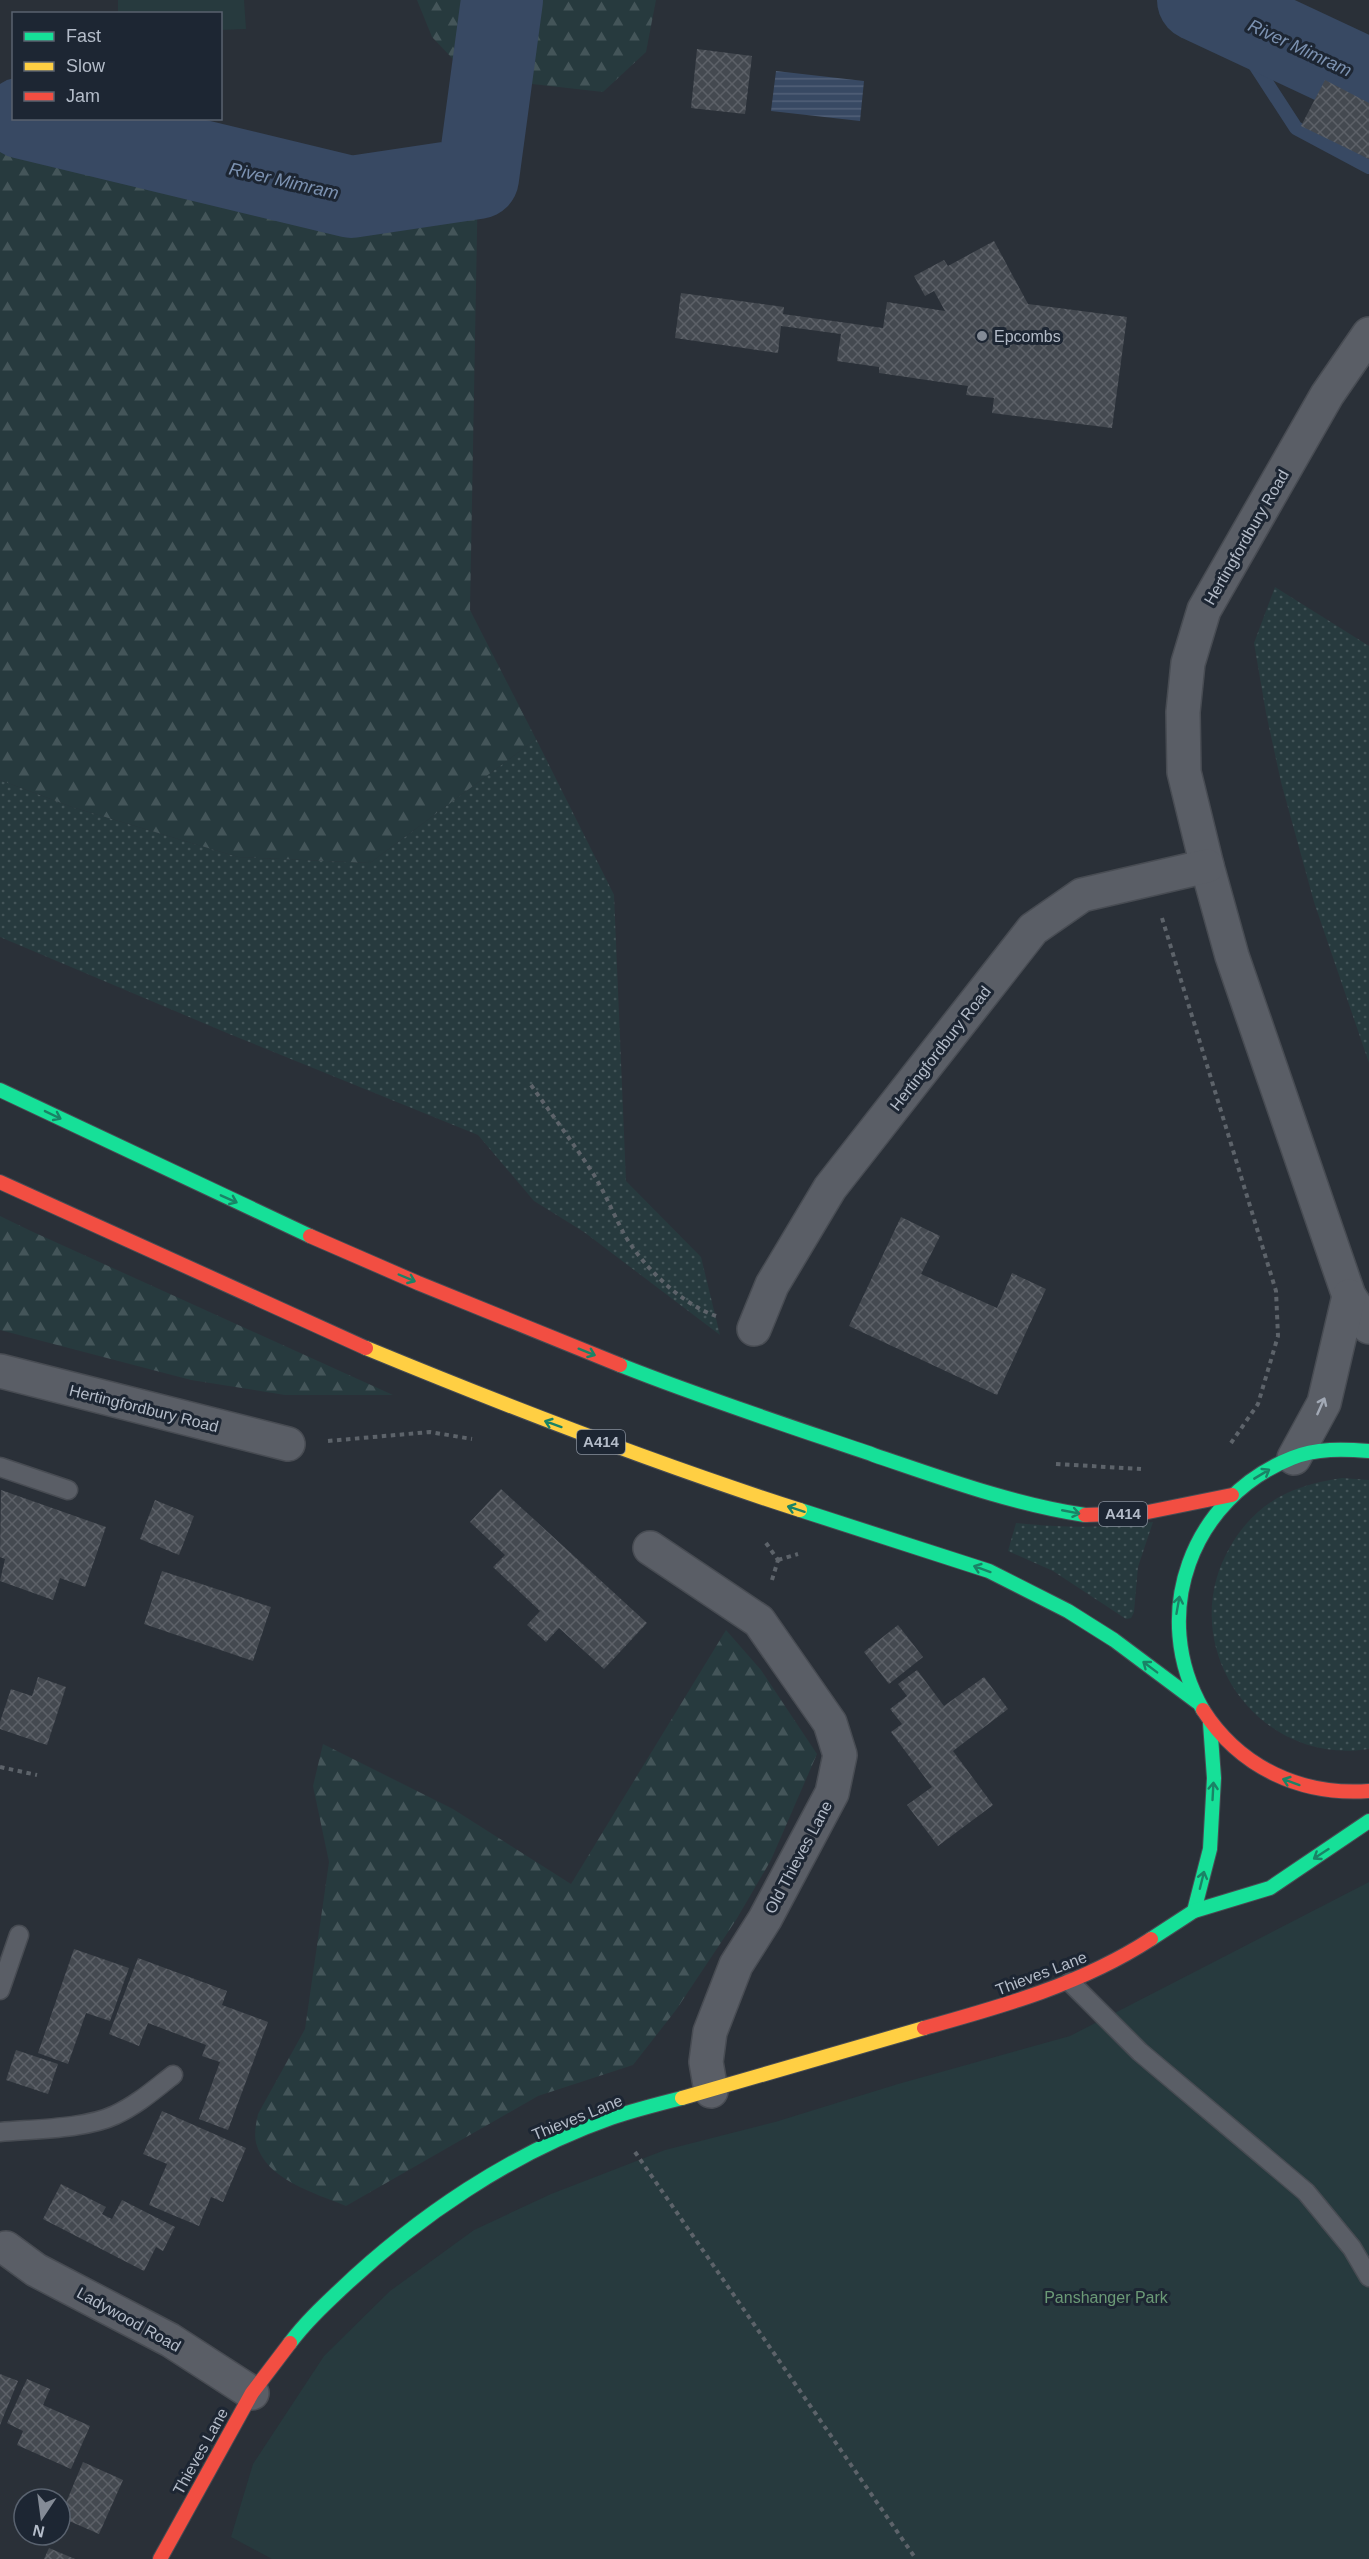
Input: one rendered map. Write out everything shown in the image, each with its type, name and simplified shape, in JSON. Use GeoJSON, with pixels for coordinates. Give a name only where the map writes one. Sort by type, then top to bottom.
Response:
{"type":"FeatureCollection","features":[{"type":"Feature","properties":{"kind":"main road","name":"A414"},"geometry":{"type":"LineString","coordinates":[[0,1090],[185,1180],[401,1275],[612,1362],[764,1419],[1014,1500],[1088,1515],[1151,1514],[1232,1495]]}},
{"type":"Feature","properties":{"kind":"main road","name":"A414"},"geometry":{"type":"LineString","coordinates":[[0,1182],[355,1344],[515,1410],[716,1483],[988,1571],[1068,1611],[1114,1640],[1197,1702]]}},
{"type":"Feature","properties":{"kind":"main road"},"geometry":{"type":"LineString","coordinates":[[1369,1451],[1338,1449],[1294,1458],[1261,1473],[1232,1495],[1203,1529],[1185,1570],[1177,1615],[1181,1659],[1197,1702],[1210,1723],[1246,1759],[1291,1784],[1341,1794],[1369,1791]]}},
{"type":"Feature","properties":{"kind":"main road"},"geometry":{"type":"LineString","coordinates":[[1194,1911],[1210,1849],[1214,1779],[1210,1723]]}},
{"type":"Feature","properties":{"kind":"main road","name":"Thieves Lane"},"geometry":{"type":"LineString","coordinates":[[160,2559],[252,2392],[302,2327],[375,2256],[451,2200],[536,2151],[611,2118],[995,2008],[1070,1982],[1125,1955],[1194,1911],[1270,1888],[1369,1821]]}},
{"type":"Feature","properties":{"kind":"street","name":"Hertingfordbury Road"},"geometry":{"type":"LineString","coordinates":[[1369,334],[1327,395],[1204,610],[1188,663],[1183,712],[1184,772],[1232,956],[1348,1296],[1369,1327]]}},
{"type":"Feature","properties":{"kind":"street","name":"Hertingfordbury Road"},"geometry":{"type":"LineString","coordinates":[[753,1329],[772,1285],[830,1188],[1033,929],[1082,896],[1207,866]]}},
{"type":"Feature","properties":{"kind":"street"},"geometry":{"type":"LineString","coordinates":[[1294,1458],[1324,1402],[1348,1296]]}},
{"type":"Feature","properties":{"kind":"street","name":"Hertingfordbury Road"},"geometry":{"type":"LineString","coordinates":[[0,1371],[288,1444]]}},
{"type":"Feature","properties":{"kind":"street","name":"Old Thieves Lane"},"geometry":{"type":"LineString","coordinates":[[650,1548],[759,1621],[830,1723],[840,1755],[832,1793],[765,1919],[736,1965],[710,2032],[706,2062],[711,2091]]}},
{"type":"Feature","properties":{"kind":"street","name":"Ladywood Road"},"geometry":{"type":"LineString","coordinates":[[2,2246],[36,2270],[170,2340],[252,2392]]}},
{"type":"Feature","properties":{"kind":"lane"},"geometry":{"type":"LineString","coordinates":[[0,1467],[68,1490]]}},
{"type":"Feature","properties":{"kind":"lane"},"geometry":{"type":"LineString","coordinates":[[0,1990],[19,1935]]}},
{"type":"Feature","properties":{"kind":"lane"},"geometry":{"type":"LineString","coordinates":[[1070,1982],[1140,2052],[1306,2192],[1352,2248],[1369,2277]]}},
{"type":"Feature","properties":{"kind":"lane"},"geometry":{"type":"LineString","coordinates":[[0,2133],[75,2125],[114,2116],[140,2101],[173,2075]]}},
{"type":"Feature","properties":{"kind":"path"},"geometry":{"type":"LineString","coordinates":[[1159,909],[1276,1291],[1278,1336],[1258,1404],[1227,1448]]}},
{"type":"Feature","properties":{"kind":"path"},"geometry":{"type":"LineString","coordinates":[[531,1085],[576,1146],[605,1193],[624,1234],[659,1278],[699,1310],[753,1329]]}},
{"type":"Feature","properties":{"kind":"path"},"geometry":{"type":"LineString","coordinates":[[288,1444],[430,1432]]}},
{"type":"Feature","properties":{"kind":"path"},"geometry":{"type":"LineString","coordinates":[[1048,1463],[1150,1470]]}},
{"type":"Feature","properties":{"kind":"path"},"geometry":{"type":"LineString","coordinates":[[772,1578],[778,1560]]}},
{"type":"Feature","properties":{"kind":"path"},"geometry":{"type":"LineString","coordinates":[[0,1767],[37,1774]]}},
{"type":"Feature","properties":{"kind":"path"},"geometry":{"type":"LineString","coordinates":[[611,2118],[916,2559]]}},
{"type":"Feature","properties":{"kind":"green space"},"geometry":{"type":"Polygon","coordinates":[[[118,0],[244,0],[246,29],[222,30],[222,12],[118,12],[118,0]]]}},
{"type":"Feature","properties":{"kind":"green space"},"geometry":{"type":"Polygon","coordinates":[[[417,0],[656,0],[646,52],[603,92],[470,77],[432,37],[417,0]]]}},
{"type":"Feature","properties":{"kind":"green space"},"geometry":{"type":"Polygon","coordinates":[[[0,113],[12,116],[12,120],[27,120],[351,197],[478,178],[470,610],[536,739],[370,863],[238,857],[72,807],[0,780],[0,113]]]}},
{"type":"Feature","properties":{"kind":"green space"},"geometry":{"type":"Polygon","coordinates":[[[1275,587],[1369,646],[1369,1063],[1314,902],[1281,782],[1266,713],[1254,643],[1275,587]]]}},
{"type":"Feature","properties":{"kind":"green space"},"geometry":{"type":"Polygon","coordinates":[[[536,739],[614,895],[626,1181],[701,1257],[720,1335],[584,1232],[534,1201],[478,1135],[227,1033],[0,937],[0,780],[72,807],[238,857],[370,863],[536,739]]]}},
{"type":"Feature","properties":{"kind":"green space"},"geometry":{"type":"Polygon","coordinates":[[[0,1216],[393,1395],[285,1395],[191,1380],[0,1330],[0,1216]]]}},
{"type":"Feature","properties":{"kind":"green space"},"geometry":{"type":"Polygon","coordinates":[[[1342,1478],[1369,1480],[1369,1749],[1329,1750],[1292,1739],[1261,1719],[1236,1692],[1219,1659],[1212,1622],[1215,1585],[1230,1547],[1247,1523],[1268,1504],[1285,1494],[1313,1484],[1342,1478]]]}},
{"type":"Feature","properties":{"kind":"green space"},"geometry":{"type":"Polygon","coordinates":[[[1153,1522],[1138,1567],[1134,1612],[1131,1618],[1126,1619],[1053,1571],[1008,1551],[1016,1523],[1085,1527],[1153,1522]]]}},
{"type":"Feature","properties":{"kind":"green space"},"geometry":{"type":"Polygon","coordinates":[[[726,1630],[761,1670],[817,1754],[771,1860],[736,1920],[676,2010],[633,2065],[538,2096],[346,2206],[293,2184],[270,2167],[261,2156],[256,2143],[255,2129],[258,2114],[305,2029],[329,1862],[313,1786],[323,1744],[453,1809],[571,1884],[726,1630]]]}},
{"type":"Feature","properties":{"kind":"green space","name":"Panshanger Park"},"geometry":{"type":"Polygon","coordinates":[[[1369,1882],[1369,2559],[272,2559],[231,2537],[253,2464],[324,2356],[390,2291],[474,2230],[551,2194],[665,2150],[775,2122],[898,2084],[1070,2036],[1369,1882]]]}},
{"type":"Feature","properties":{"kind":"water"},"geometry":{"type":"Polygon","coordinates":[[[776,71],[864,81],[860,121],[771,111],[776,71]]]}},
{"type":"Feature","properties":{"kind":"building"},"geometry":{"type":"Polygon","coordinates":[[[697,49],[752,56],[745,114],[691,108],[697,49]]]}},
{"type":"Feature","properties":{"kind":"building"},"geometry":{"type":"Polygon","coordinates":[[[1325,80],[1369,103],[1369,159],[1301,126],[1325,80]]]}},
{"type":"Feature","properties":{"kind":"building","name":"Epcombs"},"geometry":{"type":"Polygon","coordinates":[[[994,241],[1028,304],[1127,317],[1112,428],[992,413],[994,398],[966,395],[968,386],[879,373],[879,367],[837,361],[841,334],[781,326],[778,353],[675,338],[681,293],[784,307],[783,314],[883,328],[887,302],[945,311],[934,291],[925,296],[914,276],[944,260],[948,266],[994,241]]]}},
{"type":"Feature","properties":{"kind":"building"},"geometry":{"type":"Polygon","coordinates":[[[901,1217],[940,1236],[921,1274],[997,1308],[1012,1273],[1046,1289],[997,1395],[849,1326],[901,1217]]]}},
{"type":"Feature","properties":{"kind":"building"},"geometry":{"type":"Polygon","coordinates":[[[501,1489],[647,1623],[604,1669],[559,1628],[546,1642],[527,1625],[540,1611],[493,1567],[505,1555],[470,1522],[501,1489]]]}},
{"type":"Feature","properties":{"kind":"building"},"geometry":{"type":"Polygon","coordinates":[[[1,1490],[106,1527],[85,1587],[60,1578],[53,1600],[0,1581],[5,1559],[0,1557],[1,1490]]]}},
{"type":"Feature","properties":{"kind":"building"},"geometry":{"type":"Polygon","coordinates":[[[155,1500],[194,1516],[179,1555],[140,1539],[155,1500]]]}},
{"type":"Feature","properties":{"kind":"building"},"geometry":{"type":"Polygon","coordinates":[[[162,1571],[271,1607],[253,1661],[144,1624],[162,1571]]]}},
{"type":"Feature","properties":{"kind":"building"},"geometry":{"type":"Polygon","coordinates":[[[898,1625],[923,1657],[889,1684],[864,1652],[898,1625]]]}},
{"type":"Feature","properties":{"kind":"building"},"geometry":{"type":"Polygon","coordinates":[[[917,1670],[944,1706],[984,1677],[1008,1709],[953,1751],[993,1805],[938,1846],[907,1805],[932,1787],[891,1732],[902,1724],[890,1709],[907,1696],[898,1684],[917,1670]]]}},
{"type":"Feature","properties":{"kind":"building"},"geometry":{"type":"Polygon","coordinates":[[[38,1677],[66,1687],[47,1745],[0,1729],[0,1722],[11,1689],[32,1696],[38,1677]]]}},
{"type":"Feature","properties":{"kind":"building"},"geometry":{"type":"Polygon","coordinates":[[[74,1949],[129,1968],[110,2021],[86,2013],[68,2064],[38,2053],[74,1949]]]}},
{"type":"Feature","properties":{"kind":"building"},"geometry":{"type":"Polygon","coordinates":[[[138,1958],[227,1991],[222,2005],[268,2022],[228,2130],[199,2119],[220,2062],[202,2056],[206,2045],[148,2023],[139,2046],[109,2034],[138,1958]]]}},
{"type":"Feature","properties":{"kind":"building"},"geometry":{"type":"Polygon","coordinates":[[[16,2050],[58,2064],[48,2094],[6,2080],[16,2050]]]}},
{"type":"Feature","properties":{"kind":"building"},"geometry":{"type":"Polygon","coordinates":[[[162,2111],[246,2148],[223,2202],[211,2197],[199,2226],[149,2205],[167,2164],[143,2154],[162,2111]]]}},
{"type":"Feature","properties":{"kind":"building"},"geometry":{"type":"Polygon","coordinates":[[[61,2184],[106,2207],[102,2214],[112,2219],[122,2200],[175,2227],[163,2251],[156,2247],[144,2271],[43,2219],[61,2184]]]}},
{"type":"Feature","properties":{"kind":"building"},"geometry":{"type":"Polygon","coordinates":[[[0,2374],[18,2381],[0,2425],[0,2374]]]}},
{"type":"Feature","properties":{"kind":"building"},"geometry":{"type":"Polygon","coordinates":[[[27,2379],[50,2389],[43,2405],[90,2426],[71,2469],[17,2445],[23,2431],[7,2423],[27,2379]]]}},
{"type":"Feature","properties":{"kind":"building"},"geometry":{"type":"Polygon","coordinates":[[[83,2462],[123,2480],[99,2534],[72,2522],[72,2488],[83,2462]]]}},
{"type":"Feature","properties":{"kind":"building"},"geometry":{"type":"Polygon","coordinates":[[[49,2548],[75,2559],[44,2559],[49,2548]]]}},
{"type":"Feature","properties":{"kind":"waterway","name":"River Mimram"},"geometry":{"type":"LineString","coordinates":[[31,120],[351,197],[478,178],[502,0]]}},
{"type":"Feature","properties":{"kind":"waterway","name":"River Mimram"},"geometry":{"type":"LineString","coordinates":[[1198,0],[1369,80]]}},
{"type":"Feature","properties":{"kind":"waterway"},"geometry":{"type":"LineString","coordinates":[[1218,8],[1296,128],[1369,167]]}},
{"type":"Feature","properties":{"kind":"traffic: fast"},"geometry":{"type":"LineString","coordinates":[[0,1090],[310,1236]]}},
{"type":"Feature","properties":{"kind":"traffic: fast"},"geometry":{"type":"LineString","coordinates":[[620,1365],[746,1412],[951,1481],[1031,1504],[1085,1515]]}},
{"type":"Feature","properties":{"kind":"traffic: fast"},"geometry":{"type":"LineString","coordinates":[[1203,1710],[1187,1674],[1180,1636],[1180,1599],[1189,1563],[1205,1530],[1228,1501],[1257,1476],[1292,1458],[1320,1451],[1369,1451]]}},
{"type":"Feature","properties":{"kind":"traffic: fast"},"geometry":{"type":"LineString","coordinates":[[800,1510],[989,1571],[1068,1611],[1114,1640],[1197,1702]]}},
{"type":"Feature","properties":{"kind":"traffic: fast"},"geometry":{"type":"LineString","coordinates":[[1194,1911],[1210,1849],[1214,1778],[1210,1723]]}},
{"type":"Feature","properties":{"kind":"traffic: fast"},"geometry":{"type":"LineString","coordinates":[[1151,1939],[1194,1911],[1270,1888],[1369,1821]]}},
{"type":"Feature","properties":{"kind":"traffic: fast"},"geometry":{"type":"LineString","coordinates":[[290,2343],[320,2309],[370,2263],[401,2237],[467,2190],[537,2149],[574,2132],[620,2115],[682,2098]]}},
{"type":"Feature","properties":{"kind":"traffic: slow"},"geometry":{"type":"LineString","coordinates":[[366,1348],[582,1434],[800,1510]]}},
{"type":"Feature","properties":{"kind":"traffic: slow"},"geometry":{"type":"LineString","coordinates":[[682,2098],[924,2028]]}},
{"type":"Feature","properties":{"kind":"traffic: jam"},"geometry":{"type":"LineString","coordinates":[[0,1182],[366,1348]]}},
{"type":"Feature","properties":{"kind":"traffic: jam"},"geometry":{"type":"LineString","coordinates":[[310,1236],[418,1283],[620,1365]]}},
{"type":"Feature","properties":{"kind":"traffic: jam"},"geometry":{"type":"LineString","coordinates":[[1085,1515],[1143,1513],[1232,1495]]}},
{"type":"Feature","properties":{"kind":"traffic: jam"},"geometry":{"type":"LineString","coordinates":[[1203,1710],[1235,1748],[1275,1774],[1320,1789],[1369,1791]]}},
{"type":"Feature","properties":{"kind":"traffic: jam"},"geometry":{"type":"LineString","coordinates":[[924,2028],[1012,2002],[1070,1981],[1098,1969],[1151,1939]]}},
{"type":"Feature","properties":{"kind":"traffic: jam"},"geometry":{"type":"LineString","coordinates":[[160,2559],[252,2393],[290,2343]]}},
{"type":"Feature","properties":{"kind":"place","name":"Epcombs"},"geometry":{"type":"Point","coordinates":[982,336]}}]}
